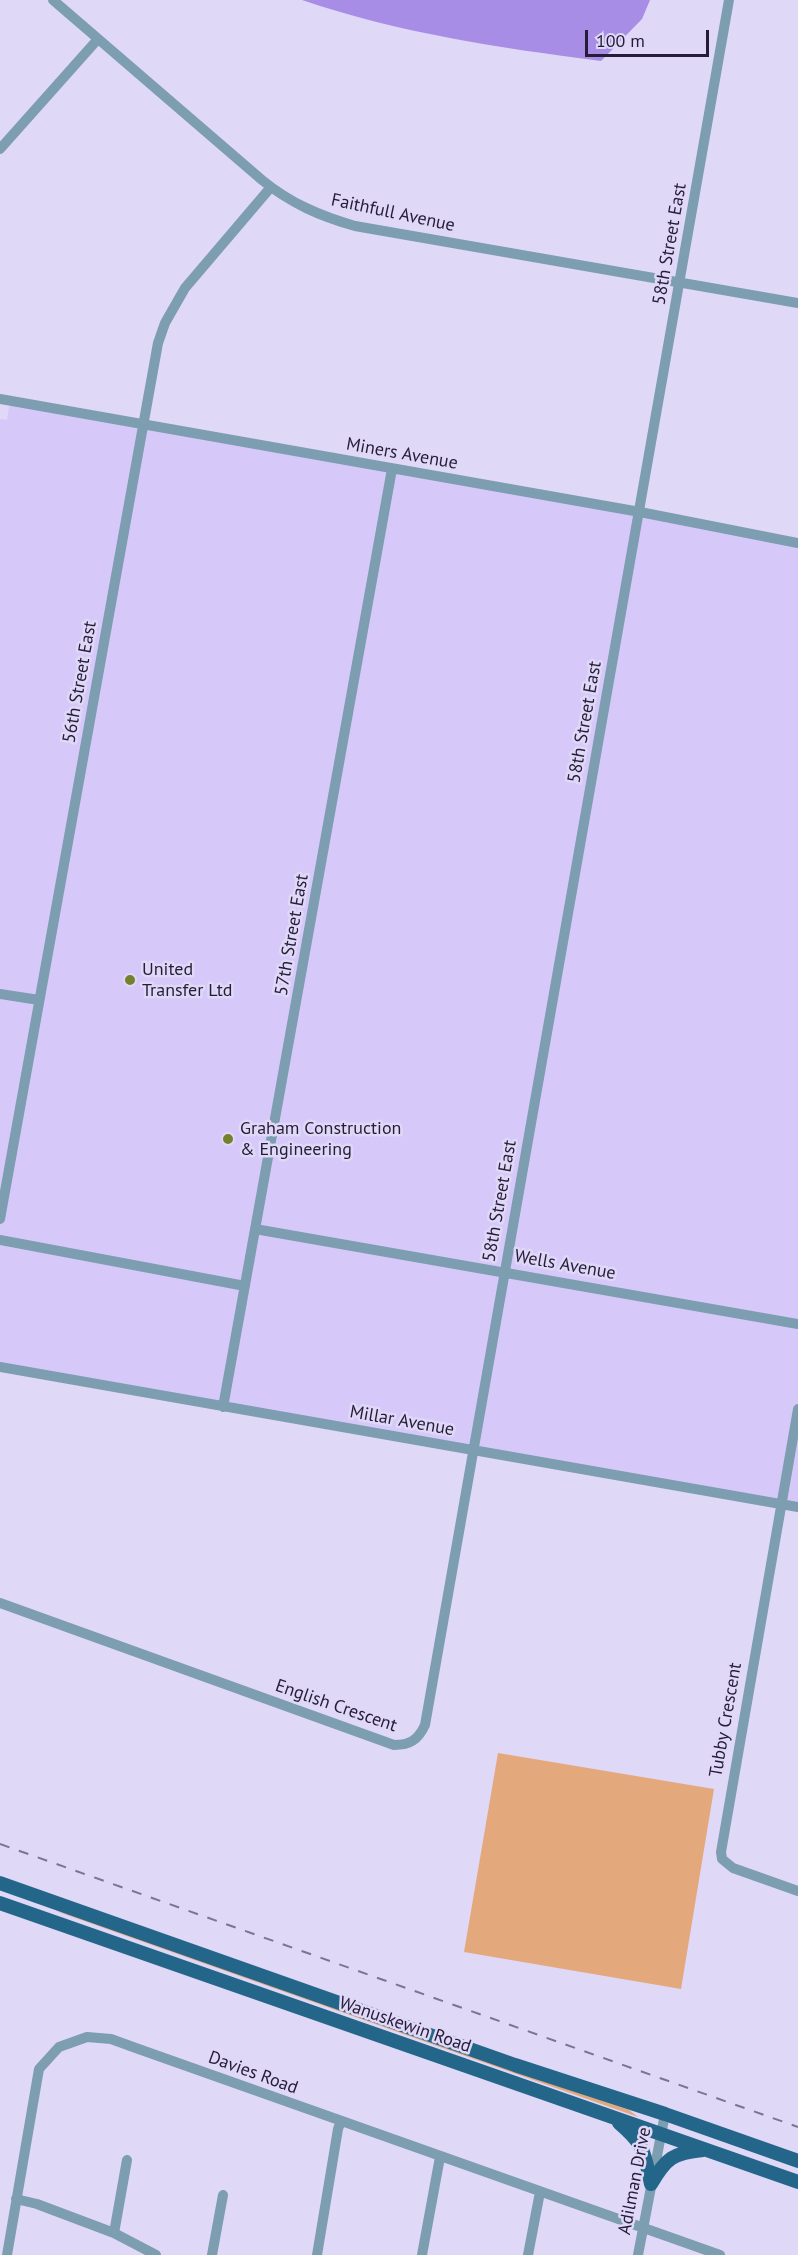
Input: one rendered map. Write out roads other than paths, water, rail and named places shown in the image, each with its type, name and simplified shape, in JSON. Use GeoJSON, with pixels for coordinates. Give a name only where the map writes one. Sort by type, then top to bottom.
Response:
{"type":"FeatureCollection","features":[{"type":"Feature","properties":{"kind":"main road","name":"Wanuskewin Road"},"geometry":{"type":"LineString","coordinates":[[0,1883],[515,2065],[798,2161]]}},
{"type":"Feature","properties":{"kind":"main road","name":"Wanuskewin Road"},"geometry":{"type":"LineString","coordinates":[[0,1903],[798,2182]]}},
{"type":"Feature","properties":{"kind":"main road"},"geometry":{"type":"LineString","coordinates":[[611,2116],[640,2143],[651,2184]]}},
{"type":"Feature","properties":{"kind":"main road"},"geometry":{"type":"LineString","coordinates":[[651,2184],[669,2158],[675,2154],[706,2150]]}},
{"type":"Feature","properties":{"kind":"street","name":"Faithfull Avenue"},"geometry":{"type":"LineString","coordinates":[[52,0],[271,187],[290,200],[318,214],[355,226],[798,303]]}},
{"type":"Feature","properties":{"kind":"street","name":"58th Street East"},"geometry":{"type":"LineString","coordinates":[[473,1450],[729,0]]}},
{"type":"Feature","properties":{"kind":"street"},"geometry":{"type":"LineString","coordinates":[[0,149],[98,39]]}},
{"type":"Feature","properties":{"kind":"street","name":"56th Street East"},"geometry":{"type":"LineString","coordinates":[[0,1219],[158,343],[175,304],[185,288],[271,187]]}},
{"type":"Feature","properties":{"kind":"street","name":"Miners Avenue"},"geometry":{"type":"LineString","coordinates":[[0,399],[640,512],[798,543]]}},
{"type":"Feature","properties":{"kind":"street","name":"57th Street East"},"geometry":{"type":"LineString","coordinates":[[224,1407],[392,469]]}},
{"type":"Feature","properties":{"kind":"street"},"geometry":{"type":"LineString","coordinates":[[0,994],[39,1000]]}},
{"type":"Feature","properties":{"kind":"street","name":"Wells Avenue"},"geometry":{"type":"LineString","coordinates":[[255,1229],[798,1324]]}},
{"type":"Feature","properties":{"kind":"street"},"geometry":{"type":"LineString","coordinates":[[0,1240],[245,1286]]}},
{"type":"Feature","properties":{"kind":"street","name":"Millar Avenue"},"geometry":{"type":"LineString","coordinates":[[0,1367],[798,1507]]}},
{"type":"Feature","properties":{"kind":"street","name":"Tubby Crescent"},"geometry":{"type":"LineString","coordinates":[[798,1409],[721,1852],[722,1859],[733,1868],[798,1891]]}},
{"type":"Feature","properties":{"kind":"street","name":"English Crescent"},"geometry":{"type":"LineString","coordinates":[[0,1603],[394,1745],[404,1745],[414,1741],[421,1734],[425,1725],[473,1450]]}},
{"type":"Feature","properties":{"kind":"street","name":"Davies Road"},"geometry":{"type":"LineString","coordinates":[[7,2255],[39,2069],[59,2047],[87,2037],[111,2039],[720,2255]]}},
{"type":"Feature","properties":{"kind":"street","name":"Adilman Drive"},"geometry":{"type":"LineString","coordinates":[[638,2255],[665,2114]]}},
{"type":"Feature","properties":{"kind":"street"},"geometry":{"type":"LineString","coordinates":[[317,2255],[341,2121]]}},
{"type":"Feature","properties":{"kind":"street"},"geometry":{"type":"LineString","coordinates":[[422,2255],[440,2157]]}},
{"type":"Feature","properties":{"kind":"street"},"geometry":{"type":"LineString","coordinates":[[114,2233],[127,2160]]}},
{"type":"Feature","properties":{"kind":"street"},"geometry":{"type":"LineString","coordinates":[[528,2255],[540,2192]]}},
{"type":"Feature","properties":{"kind":"street"},"geometry":{"type":"LineString","coordinates":[[212,2255],[223,2195]]}},
{"type":"Feature","properties":{"kind":"street"},"geometry":{"type":"LineString","coordinates":[[16,2199],[37,2204],[114,2233],[156,2255]]}},
{"type":"Feature","properties":{"kind":"railway"},"geometry":{"type":"LineString","coordinates":[[0,1844],[798,2127]]}},
{"type":"Feature","properties":{"kind":"place","name":"United Transfer Ltd"},"geometry":{"type":"Point","coordinates":[130,980]}},
{"type":"Feature","properties":{"kind":"place","name":"Graham Construction & Engineering"},"geometry":{"type":"Point","coordinates":[228,1139]}}]}
